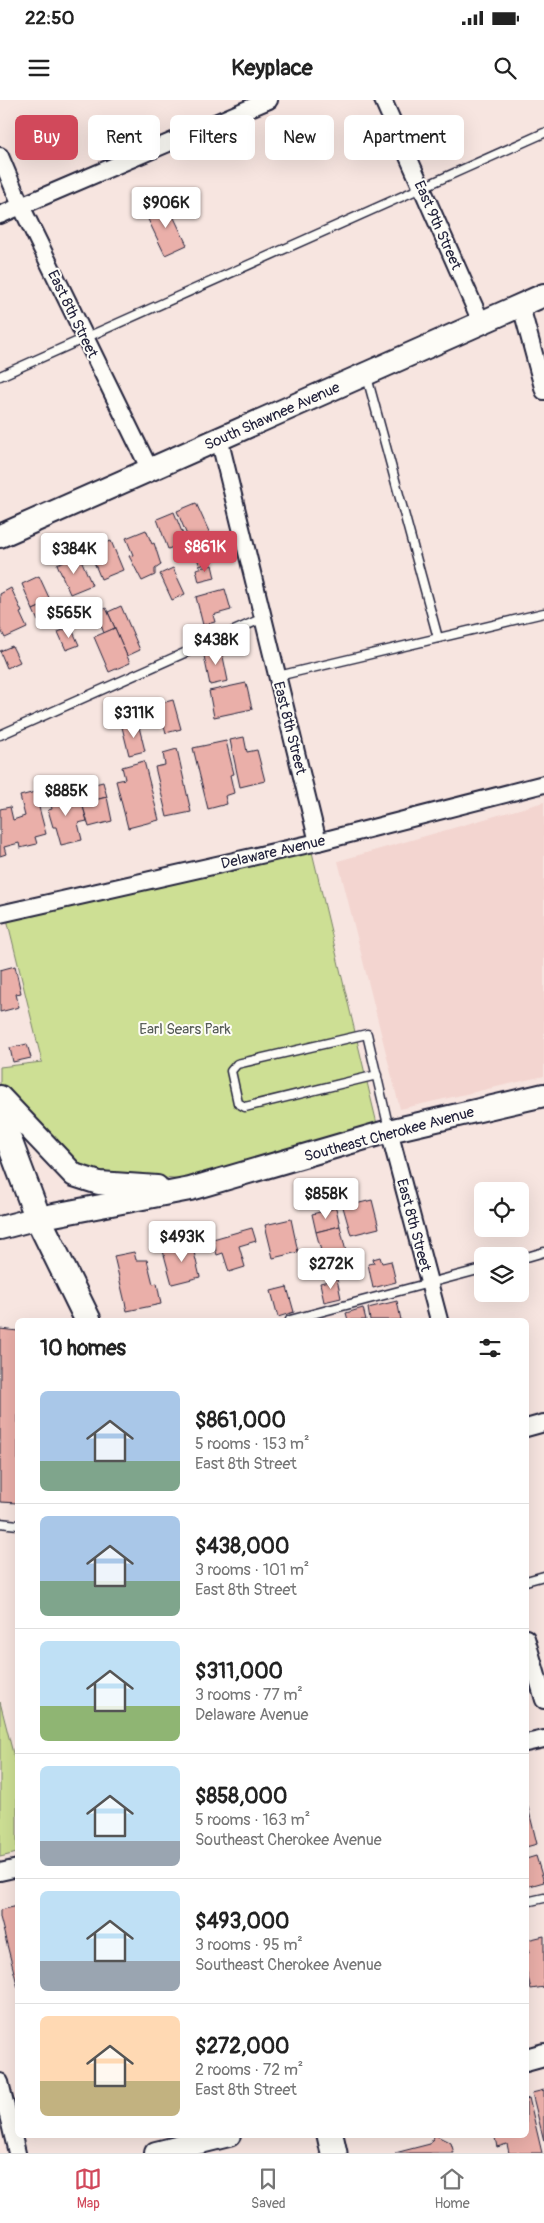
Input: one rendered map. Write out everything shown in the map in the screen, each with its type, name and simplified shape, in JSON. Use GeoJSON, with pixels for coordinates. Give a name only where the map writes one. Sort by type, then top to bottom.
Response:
{"type":"FeatureCollection","features":[{"type":"Feature","properties":{"kind":"main road"},"geometry":{"type":"LineString","coordinates":[[0,1117],[10,1154],[38,1218],[87,1318]]}},
{"type":"Feature","properties":{"kind":"main road"},"geometry":{"type":"LineString","coordinates":[[331,2138],[334,2153]]}},
{"type":"Feature","properties":{"kind":"street"},"geometry":{"type":"LineString","coordinates":[[0,215],[269,100]]}},
{"type":"Feature","properties":{"kind":"street","name":"East 9th Street"},"geometry":{"type":"LineString","coordinates":[[383,100],[482,324]]}},
{"type":"Feature","properties":{"kind":"street","name":"East 8th Street"},"geometry":{"type":"LineString","coordinates":[[0,156],[20,206],[150,470]]}},
{"type":"Feature","properties":{"kind":"street","name":"South Shawnee Avenue"},"geometry":{"type":"LineString","coordinates":[[0,536],[544,296]]}},
{"type":"Feature","properties":{"kind":"street"},"geometry":{"type":"LineString","coordinates":[[521,306],[544,391]]}},
{"type":"Feature","properties":{"kind":"street","name":"East 8th Street"},"geometry":{"type":"LineString","coordinates":[[220,438],[318,842]]}},
{"type":"Feature","properties":{"kind":"street","name":"Delaware Avenue"},"geometry":{"type":"LineString","coordinates":[[0,914],[318,842],[544,784]]}},
{"type":"Feature","properties":{"kind":"street","name":"Southeast Cherokee Avenue"},"geometry":{"type":"LineString","coordinates":[[0,1228],[38,1218],[190,1188],[390,1130],[544,1096]]}},
{"type":"Feature","properties":{"kind":"street"},"geometry":{"type":"LineString","coordinates":[[0,1098],[74,1175],[99,1183],[190,1188]]}},
{"type":"Feature","properties":{"kind":"street","name":"East 8th Street"},"geometry":{"type":"LineString","coordinates":[[390,1130],[438,1318]]}},
{"type":"Feature","properties":{"kind":"street"},"geometry":{"type":"LineString","coordinates":[[529,1427],[544,1423]]}},
{"type":"Feature","properties":{"kind":"street"},"geometry":{"type":"LineString","coordinates":[[529,1648],[544,1700]]}},
{"type":"Feature","properties":{"kind":"street"},"geometry":{"type":"LineString","coordinates":[[529,1742],[544,1739]]}},
{"type":"Feature","properties":{"kind":"street"},"geometry":{"type":"LineString","coordinates":[[0,1872],[15,1869]]}},
{"type":"Feature","properties":{"kind":"street"},"geometry":{"type":"LineString","coordinates":[[529,2059],[544,2055]]}},
{"type":"Feature","properties":{"kind":"street"},"geometry":{"type":"LineString","coordinates":[[0,2082],[9,2106],[17,2153]]}},
{"type":"Feature","properties":{"kind":"street"},"geometry":{"type":"LineString","coordinates":[[156,2153],[217,2138]]}},
{"type":"Feature","properties":{"kind":"lane"},"geometry":{"type":"LineString","coordinates":[[0,376],[544,132]]}},
{"type":"Feature","properties":{"kind":"lane"},"geometry":{"type":"LineString","coordinates":[[366,374],[438,638]]}},
{"type":"Feature","properties":{"kind":"lane"},"geometry":{"type":"LineString","coordinates":[[278,676],[544,613]]}},
{"type":"Feature","properties":{"kind":"lane"},"geometry":{"type":"LineString","coordinates":[[0,735],[264,618]]}},
{"type":"Feature","properties":{"kind":"lane"},"geometry":{"type":"LineString","coordinates":[[377,1075],[245,1107],[238,1103],[231,1071],[237,1064],[367,1034],[377,1075],[390,1130]]}},
{"type":"Feature","properties":{"kind":"lane"},"geometry":{"type":"LineString","coordinates":[[529,1256],[544,1252]]}},
{"type":"Feature","properties":{"kind":"lane"},"geometry":{"type":"LineString","coordinates":[[298,1318],[474,1271]]}},
{"type":"Feature","properties":{"kind":"lane"},"geometry":{"type":"LineString","coordinates":[[0,1523],[15,1525]]}},
{"type":"Feature","properties":{"kind":"lane"},"geometry":{"type":"LineString","coordinates":[[529,1580],[544,1576]]}},
{"type":"Feature","properties":{"kind":"lane"},"geometry":{"type":"LineString","coordinates":[[529,1901],[544,1898]]}},
{"type":"Feature","properties":{"kind":"shaded area"},"geometry":{"type":"Polygon","coordinates":[[[544,802],[544,1076],[400,1109],[338,861],[544,802]]]}},
{"type":"Feature","properties":{"kind":"green space","name":"Earl Sears Park"},"geometry":{"type":"Polygon","coordinates":[[[312,852],[377,1124],[182,1180],[77,1168],[0,1087],[0,1067],[42,1062],[7,919],[312,852]]]}},
{"type":"Feature","properties":{"kind":"green space"},"geometry":{"type":"Polygon","coordinates":[[[0,1702],[15,1761],[15,1853],[0,1857],[0,1702]]]}},
{"type":"Feature","properties":{"kind":"building"},"geometry":{"type":"Polygon","coordinates":[[[167,203],[187,245],[165,255],[145,213],[167,203]]]}},
{"type":"Feature","properties":{"kind":"building"},"geometry":{"type":"Polygon","coordinates":[[[196,503],[211,536],[191,545],[177,511],[196,503]]]}},
{"type":"Feature","properties":{"kind":"building"},"geometry":{"type":"Polygon","coordinates":[[[174,512],[186,542],[168,549],[157,519],[174,512]]]}},
{"type":"Feature","properties":{"kind":"building"},"geometry":{"type":"Polygon","coordinates":[[[146,530],[152,544],[154,543],[161,565],[155,569],[155,575],[142,581],[129,556],[133,555],[126,538],[146,530]]]}},
{"type":"Feature","properties":{"kind":"building"},"geometry":{"type":"Polygon","coordinates":[[[111,541],[123,570],[101,579],[89,550],[111,541]]]}},
{"type":"Feature","properties":{"kind":"building"},"geometry":{"type":"Polygon","coordinates":[[[213,544],[218,558],[200,566],[194,551],[213,544]]]}},
{"type":"Feature","properties":{"kind":"building"},"geometry":{"type":"Polygon","coordinates":[[[79,555],[92,585],[70,594],[57,564],[79,555]]]}},
{"type":"Feature","properties":{"kind":"building"},"geometry":{"type":"Polygon","coordinates":[[[212,565],[215,578],[199,582],[196,569],[212,565]]]}},
{"type":"Feature","properties":{"kind":"building"},"geometry":{"type":"Polygon","coordinates":[[[173,568],[185,594],[172,600],[160,574],[173,568]]]}},
{"type":"Feature","properties":{"kind":"building"},"geometry":{"type":"Polygon","coordinates":[[[39,576],[51,602],[33,610],[22,584],[39,576]]]}},
{"type":"Feature","properties":{"kind":"building"},"geometry":{"type":"Polygon","coordinates":[[[11,588],[27,628],[5,638],[0,628],[0,594],[11,588]]]}},
{"type":"Feature","properties":{"kind":"building"},"geometry":{"type":"Polygon","coordinates":[[[225,589],[231,610],[213,615],[215,622],[203,625],[196,597],[225,589]]]}},
{"type":"Feature","properties":{"kind":"building"},"geometry":{"type":"Polygon","coordinates":[[[51,602],[56,613],[38,621],[33,610],[51,602]]]}},
{"type":"Feature","properties":{"kind":"building"},"geometry":{"type":"Polygon","coordinates":[[[121,606],[140,650],[127,656],[108,612],[121,606]]]}},
{"type":"Feature","properties":{"kind":"building"},"geometry":{"type":"Polygon","coordinates":[[[106,608],[115,628],[104,633],[96,613],[106,608]]]}},
{"type":"Feature","properties":{"kind":"building"},"geometry":{"type":"Polygon","coordinates":[[[71,627],[79,645],[66,650],[58,632],[71,627]]]}},
{"type":"Feature","properties":{"kind":"building"},"geometry":{"type":"Polygon","coordinates":[[[115,628],[130,663],[109,672],[94,637],[115,628]]]}},
{"type":"Feature","properties":{"kind":"building"},"geometry":{"type":"Polygon","coordinates":[[[12,646],[20,662],[7,668],[0,651],[12,646]]]}},
{"type":"Feature","properties":{"kind":"building"},"geometry":{"type":"Polygon","coordinates":[[[221,647],[228,681],[210,685],[203,651],[221,647]]]}},
{"type":"Feature","properties":{"kind":"building"},"geometry":{"type":"Polygon","coordinates":[[[246,683],[252,709],[214,717],[209,691],[246,683]]]}},
{"type":"Feature","properties":{"kind":"building"},"geometry":{"type":"Polygon","coordinates":[[[173,700],[181,729],[166,733],[158,704],[173,700]]]}},
{"type":"Feature","properties":{"kind":"building"},"geometry":{"type":"Polygon","coordinates":[[[138,723],[145,751],[129,755],[122,727],[138,723]]]}},
{"type":"Feature","properties":{"kind":"building"},"geometry":{"type":"Polygon","coordinates":[[[244,737],[247,752],[257,750],[265,781],[240,787],[230,740],[244,737]]]}},
{"type":"Feature","properties":{"kind":"building"},"geometry":{"type":"Polygon","coordinates":[[[226,741],[234,774],[230,775],[234,793],[225,796],[227,804],[208,809],[193,748],[226,741]]]}},
{"type":"Feature","properties":{"kind":"building"},"geometry":{"type":"Polygon","coordinates":[[[177,749],[191,812],[167,817],[155,767],[165,765],[163,753],[177,749]]]}},
{"type":"Feature","properties":{"kind":"building"},"geometry":{"type":"Polygon","coordinates":[[[144,761],[159,820],[128,828],[116,781],[125,779],[122,767],[144,761]]]}},
{"type":"Feature","properties":{"kind":"building"},"geometry":{"type":"Polygon","coordinates":[[[103,782],[107,797],[82,803],[78,788],[103,782]]]}},
{"type":"Feature","properties":{"kind":"building"},"geometry":{"type":"Polygon","coordinates":[[[68,789],[72,806],[82,803],[87,821],[78,823],[82,840],[61,845],[56,827],[53,827],[48,810],[52,809],[48,794],[68,789]]]}},
{"type":"Feature","properties":{"kind":"building"},"geometry":{"type":"Polygon","coordinates":[[[35,792],[46,834],[35,837],[37,844],[20,848],[19,843],[4,847],[6,854],[0,856],[0,809],[10,807],[13,820],[25,816],[20,796],[35,792]]]}},
{"type":"Feature","properties":{"kind":"building"},"geometry":{"type":"Polygon","coordinates":[[[107,797],[112,821],[89,827],[82,803],[107,797]]]}},
{"type":"Feature","properties":{"kind":"building"},"geometry":{"type":"Polygon","coordinates":[[[15,966],[21,993],[16,994],[19,1007],[0,1012],[0,970],[15,966]]]}},
{"type":"Feature","properties":{"kind":"building"},"geometry":{"type":"Polygon","coordinates":[[[27,1044],[31,1058],[13,1062],[10,1048],[27,1044]]]}},
{"type":"Feature","properties":{"kind":"building"},"geometry":{"type":"Polygon","coordinates":[[[372,1200],[379,1228],[351,1235],[343,1207],[372,1200]]]}},
{"type":"Feature","properties":{"kind":"building"},"geometry":{"type":"Polygon","coordinates":[[[336,1208],[340,1226],[316,1232],[312,1214],[336,1208]]]}},
{"type":"Feature","properties":{"kind":"building"},"geometry":{"type":"Polygon","coordinates":[[[291,1219],[298,1252],[273,1258],[265,1225],[291,1219]]]}},
{"type":"Feature","properties":{"kind":"building"},"geometry":{"type":"Polygon","coordinates":[[[340,1226],[347,1256],[324,1262],[316,1232],[340,1226]]]}},
{"type":"Feature","properties":{"kind":"building"},"geometry":{"type":"Polygon","coordinates":[[[252,1228],[256,1241],[239,1246],[245,1267],[229,1272],[223,1253],[217,1255],[213,1239],[252,1228]]]}},
{"type":"Feature","properties":{"kind":"building"},"geometry":{"type":"Polygon","coordinates":[[[191,1240],[200,1277],[172,1284],[163,1251],[179,1247],[178,1243],[191,1240]]]}},
{"type":"Feature","properties":{"kind":"building"},"geometry":{"type":"Polygon","coordinates":[[[134,1252],[136,1260],[147,1260],[153,1284],[157,1283],[161,1304],[127,1311],[114,1256],[134,1252]]]}},
{"type":"Feature","properties":{"kind":"building"},"geometry":{"type":"Polygon","coordinates":[[[380,1257],[382,1263],[391,1261],[396,1282],[373,1288],[368,1264],[374,1263],[373,1259],[380,1257]]]}},
{"type":"Feature","properties":{"kind":"building"},"geometry":{"type":"Polygon","coordinates":[[[337,1279],[341,1298],[324,1302],[320,1283],[337,1279]]]}},
{"type":"Feature","properties":{"kind":"building"},"geometry":{"type":"Polygon","coordinates":[[[287,1287],[294,1312],[278,1317],[271,1291],[287,1287]]]}},
{"type":"Feature","properties":{"kind":"building"},"geometry":{"type":"Polygon","coordinates":[[[397,1301],[401,1318],[370,1318],[368,1308],[397,1301]]]}},
{"type":"Feature","properties":{"kind":"building"},"geometry":{"type":"Polygon","coordinates":[[[363,1308],[366,1318],[347,1318],[346,1313],[363,1308]]]}},
{"type":"Feature","properties":{"kind":"building"},"geometry":{"type":"Polygon","coordinates":[[[0,1329],[15,1331],[15,1503],[0,1502],[0,1329]]]}},
{"type":"Feature","properties":{"kind":"building"},"geometry":{"type":"Polygon","coordinates":[[[529,1811],[537,1844],[529,1846],[529,1811]]]}},
{"type":"Feature","properties":{"kind":"building"},"geometry":{"type":"Polygon","coordinates":[[[536,1856],[544,1882],[529,1886],[529,1858],[536,1856]]]}},
{"type":"Feature","properties":{"kind":"building"},"geometry":{"type":"Polygon","coordinates":[[[15,1907],[15,1976],[0,1917],[0,1910],[15,1907]]]}},
{"type":"Feature","properties":{"kind":"building"},"geometry":{"type":"Polygon","coordinates":[[[544,1936],[544,1987],[531,1989],[529,1981],[529,1940],[544,1936]]]}},
{"type":"Feature","properties":{"kind":"building"},"geometry":{"type":"Polygon","coordinates":[[[544,2090],[544,2141],[532,2093],[544,2090]]]}},
{"type":"Feature","properties":{"kind":"building"},"geometry":{"type":"Polygon","coordinates":[[[529,2098],[542,2153],[509,2153],[507,2144],[497,2147],[495,2138],[529,2138],[529,2098]]]}},
{"type":"Feature","properties":{"kind":"building"},"geometry":{"type":"Polygon","coordinates":[[[433,2138],[441,2138],[451,2143],[454,2153],[395,2153],[430,2144],[433,2138]]]}}]}
